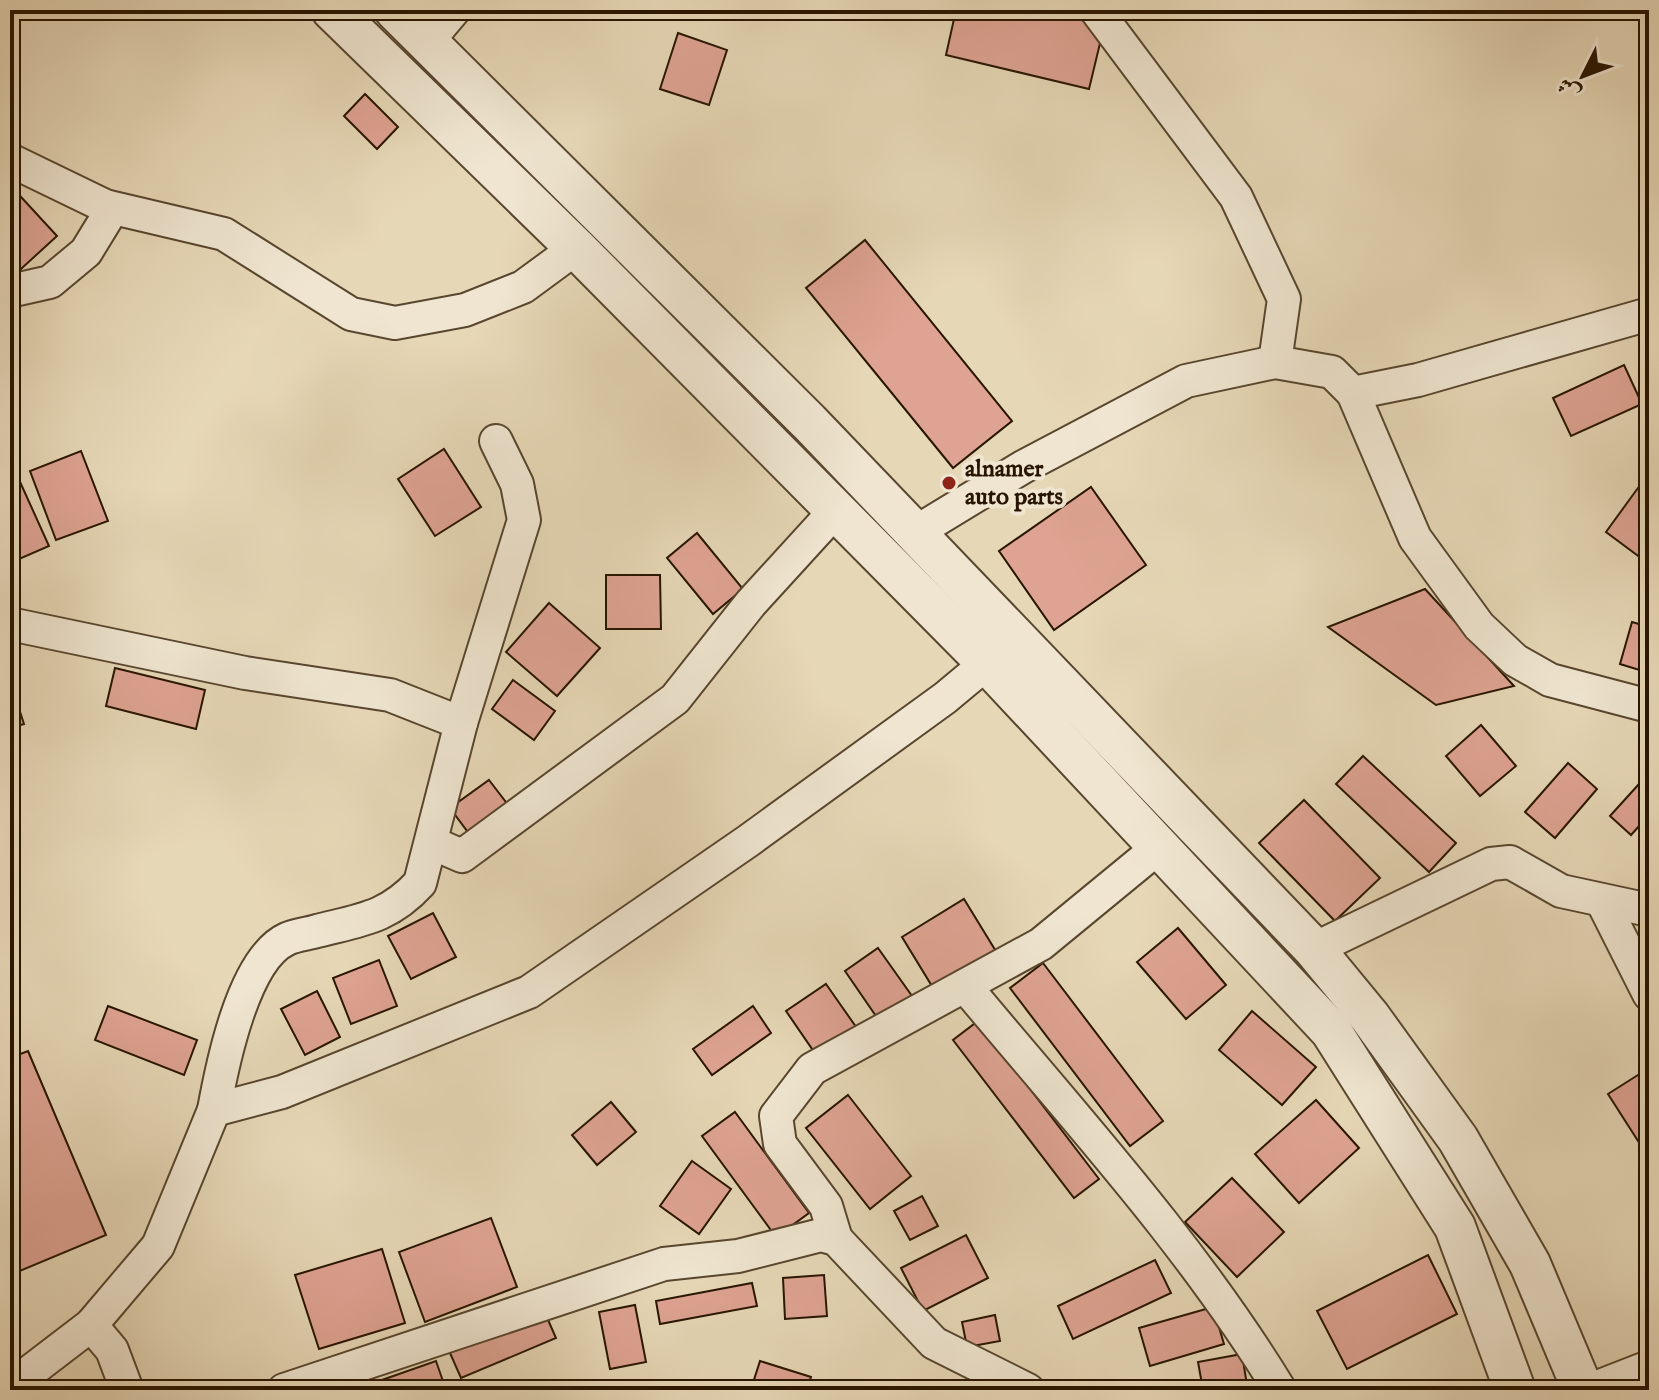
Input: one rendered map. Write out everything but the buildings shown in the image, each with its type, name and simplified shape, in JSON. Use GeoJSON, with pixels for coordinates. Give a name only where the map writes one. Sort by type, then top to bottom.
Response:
{"type":"FeatureCollection","features":[{"type":"Feature","properties":{"kind":"street"},"geometry":{"type":"LineString","coordinates":[[332,10],[576,248],[987,663],[1331,1031],[1455,1227],[1515,1390]]}},
{"type":"Feature","properties":{"kind":"street"},"geometry":{"type":"LineString","coordinates":[[395,10],[809,422],[1314,949],[1370,1017],[1458,1139],[1530,1264],[1583,1390]]}},
{"type":"Feature","properties":{"kind":"street"},"geometry":{"type":"LineString","coordinates":[[427,42],[454,10]]}},
{"type":"Feature","properties":{"kind":"street"},"geometry":{"type":"LineString","coordinates":[[1096,10],[1236,197],[1284,299],[1275,362]]}},
{"type":"Feature","properties":{"kind":"street"},"geometry":{"type":"LineString","coordinates":[[10,160],[105,206],[224,234],[351,314],[395,323],[465,310],[523,287],[576,248]]}},
{"type":"Feature","properties":{"kind":"street"},"geometry":{"type":"LineString","coordinates":[[10,291],[50,282],[86,252],[108,216],[105,206]]}},
{"type":"Feature","properties":{"kind":"street"},"geometry":{"type":"LineString","coordinates":[[1353,393],[1418,380],[1649,314]]}},
{"type":"Feature","properties":{"kind":"street"},"geometry":{"type":"LineString","coordinates":[[916,532],[1023,467],[1186,381],[1275,362],[1332,372],[1353,393],[1415,538],[1479,626],[1515,660],[1550,680],[1649,706]]}},
{"type":"Feature","properties":{"kind":"street"},"geometry":{"type":"LineString","coordinates":[[777,453],[809,422]]}},
{"type":"Feature","properties":{"kind":"street"},"geometry":{"type":"LineString","coordinates":[[11,1384],[91,1325],[158,1246],[214,1110],[227,1045],[257,967],[286,940],[373,917],[403,902],[420,883],[461,723],[524,520],[517,484],[496,441]]}},
{"type":"Feature","properties":{"kind":"street"},"geometry":{"type":"LineString","coordinates":[[432,843],[462,856],[675,699],[751,603],[835,511]]}},
{"type":"Feature","properties":{"kind":"street"},"geometry":{"type":"LineString","coordinates":[[10,624],[245,673],[390,695],[461,723]]}},
{"type":"Feature","properties":{"kind":"street"},"geometry":{"type":"LineString","coordinates":[[214,1110],[282,1092],[529,992],[760,832],[945,698],[987,663]]}},
{"type":"Feature","properties":{"kind":"street"},"geometry":{"type":"LineString","coordinates":[[1028,1390],[934,1343],[836,1239],[826,1206],[780,1144],[776,1116],[812,1069],[1041,944],[1159,847]]}},
{"type":"Feature","properties":{"kind":"street"},"geometry":{"type":"LineString","coordinates":[[1314,949],[1491,864],[1510,862],[1561,891],[1649,910]]}},
{"type":"Feature","properties":{"kind":"street"},"geometry":{"type":"LineString","coordinates":[[1602,901],[1649,994]]}},
{"type":"Feature","properties":{"kind":"street"},"geometry":{"type":"LineString","coordinates":[[965,986],[1147,1202],[1255,1349],[1280,1390]]}},
{"type":"Feature","properties":{"kind":"street"},"geometry":{"type":"LineString","coordinates":[[284,1390],[664,1264],[738,1256],[821,1235],[836,1239]]}},
{"type":"Feature","properties":{"kind":"street"},"geometry":{"type":"LineString","coordinates":[[91,1325],[112,1350],[127,1390]]}},
{"type":"Feature","properties":{"kind":"street"},"geometry":{"type":"LineString","coordinates":[[1590,1390],[1649,1367]]}},
{"type":"Feature","properties":{"kind":"place","name":"alnamer auto parts"},"geometry":{"type":"Point","coordinates":[949,483]}}]}
